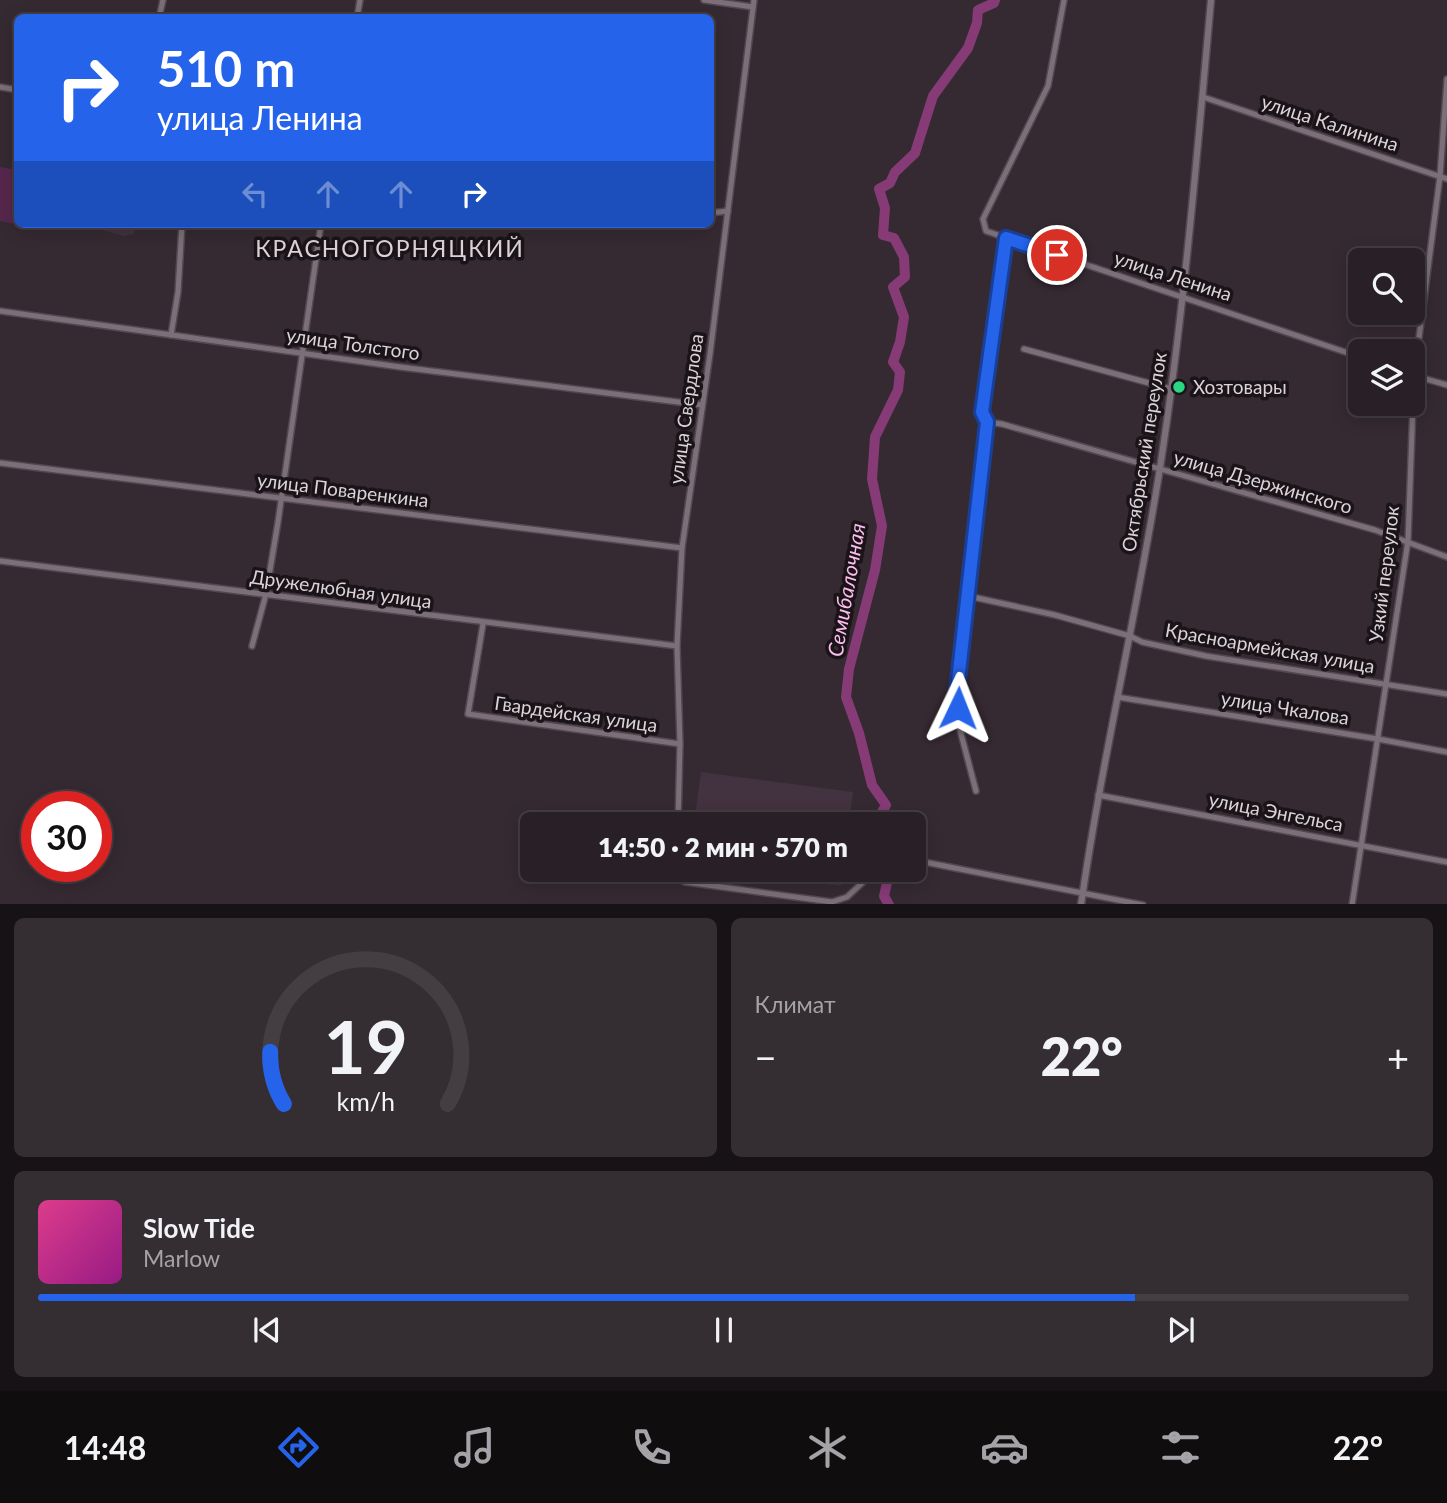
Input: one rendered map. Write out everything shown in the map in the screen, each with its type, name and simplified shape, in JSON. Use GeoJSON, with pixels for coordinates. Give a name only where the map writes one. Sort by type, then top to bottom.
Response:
{"type":"FeatureCollection","features":[{"type":"Feature","properties":{"kind":"street"},"geometry":{"type":"LineString","coordinates":[[704,0],[753,7]]}},
{"type":"Feature","properties":{"kind":"street","name":"улица Свердлова"},"geometry":{"type":"LineString","coordinates":[[678,812],[680,744],[677,646],[682,548],[754,0]]}},
{"type":"Feature","properties":{"kind":"street","name":"улица Ленина"},"geometry":{"type":"LineString","coordinates":[[1065,0],[1048,86],[983,219],[986,231],[1348,353]]}},
{"type":"Feature","properties":{"kind":"street","name":"Октябрьский переулок"},"geometry":{"type":"LineString","coordinates":[[1082,904],[1098,795],[1160,468],[1184,296],[1211,0]]}},
{"type":"Feature","properties":{"kind":"street","name":"Узкий переулок"},"geometry":{"type":"LineString","coordinates":[[1419,339],[1444,178],[1447,79]]}},
{"type":"Feature","properties":{"kind":"street","name":"улица Калинина"},"geometry":{"type":"LineString","coordinates":[[1203,97],[1444,178]]}},
{"type":"Feature","properties":{"kind":"street"},"geometry":{"type":"LineString","coordinates":[[714,213],[728,211]]}},
{"type":"Feature","properties":{"kind":"street"},"geometry":{"type":"LineString","coordinates":[[171,335],[178,292],[182,228]]}},
{"type":"Feature","properties":{"kind":"street"},"geometry":{"type":"LineString","coordinates":[[252,646],[266,594],[320,228]]}},
{"type":"Feature","properties":{"kind":"street"},"geometry":{"type":"LineString","coordinates":[[976,791],[959,726],[957,690],[987,422],[982,412],[1006,238]]}},
{"type":"Feature","properties":{"kind":"street","name":"улица Толстого"},"geometry":{"type":"LineString","coordinates":[[0,311],[702,405]]}},
{"type":"Feature","properties":{"kind":"street"},"geometry":{"type":"LineString","coordinates":[[1024,349],[1171,389]]}},
{"type":"Feature","properties":{"kind":"street"},"geometry":{"type":"LineString","coordinates":[[1425,379],[1447,385]]}},
{"type":"Feature","properties":{"kind":"street","name":"Узкий переулок"},"geometry":{"type":"LineString","coordinates":[[1352,904],[1384,683],[1408,541],[1412,416]]}},
{"type":"Feature","properties":{"kind":"street","name":"улица Дзержинского"},"geometry":{"type":"LineString","coordinates":[[987,422],[1160,468],[1408,541],[1447,557]]}},
{"type":"Feature","properties":{"kind":"street","name":"улица Поваренкина"},"geometry":{"type":"LineString","coordinates":[[0,463],[682,548]]}},
{"type":"Feature","properties":{"kind":"street","name":"Дружелюбная улица"},"geometry":{"type":"LineString","coordinates":[[0,561],[483,624],[677,646]]}},
{"type":"Feature","properties":{"kind":"street","name":"Красноармейская улица"},"geometry":{"type":"LineString","coordinates":[[968,596],[1055,615],[1130,636],[1142,642],[1206,656],[1447,694]]}},
{"type":"Feature","properties":{"kind":"street","name":"Гвардейская улица"},"geometry":{"type":"LineString","coordinates":[[483,624],[468,714],[680,744]]}},
{"type":"Feature","properties":{"kind":"street","name":"улица Чкалова"},"geometry":{"type":"LineString","coordinates":[[1117,697],[1447,752]]}},
{"type":"Feature","properties":{"kind":"street","name":"улица Энгельса"},"geometry":{"type":"LineString","coordinates":[[1098,795],[1447,862]]}},
{"type":"Feature","properties":{"kind":"street"},"geometry":{"type":"LineString","coordinates":[[926,862],[1138,904]]}},
{"type":"Feature","properties":{"kind":"street"},"geometry":{"type":"LineString","coordinates":[[685,882],[832,902],[847,897],[863,882]]}},
{"type":"Feature","properties":{"kind":"shaded area"},"geometry":{"type":"Polygon","coordinates":[[[0,167],[14,169],[14,224],[0,221],[0,167]]]}},
{"type":"Feature","properties":{"kind":"shaded area"},"geometry":{"type":"Polygon","coordinates":[[[95,228],[135,228],[134,234],[124,236],[95,228]]]}},
{"type":"Feature","properties":{"kind":"shaded area"},"geometry":{"type":"Polygon","coordinates":[[[701,772],[853,792],[850,812],[696,812],[701,772]]]}},
{"type":"Feature","properties":{"kind":"shaded area"},"geometry":{"type":"Polygon","coordinates":[[[810,882],[842,882],[841,886],[810,882]]]}},
{"type":"Feature","properties":{"kind":"waterway","name":"Семибалочная"},"geometry":{"type":"LineString","coordinates":[[882,812],[886,805],[872,785],[859,733],[846,697],[849,669],[875,570],[882,526],[872,479],[875,437],[898,390],[900,372],[893,362],[904,317],[893,287],[905,277],[904,257],[894,238],[883,235],[885,208],[879,189],[890,183],[895,172],[915,153],[933,96],[968,48],[977,23],[978,10],[995,0]]}},
{"type":"Feature","properties":{"kind":"waterway","name":"Семибалочная"},"geometry":{"type":"LineString","coordinates":[[887,882],[884,896],[888,904]]}},
{"type":"Feature","properties":{"kind":"place","name":"Хозтовары"},"geometry":{"type":"Point","coordinates":[1179,387]}},
{"type":"Feature","properties":{"kind":"district","name":"КРАСНОГОРНЯЦКИЙ"},"geometry":{"type":"Point","coordinates":[390,249]}},
{"type":"Feature","properties":{"kind":"route"},"geometry":{"type":"LineString","coordinates":[[958,708],[957,690],[987,422],[982,412],[1006,238],[1057,255]]}}]}
